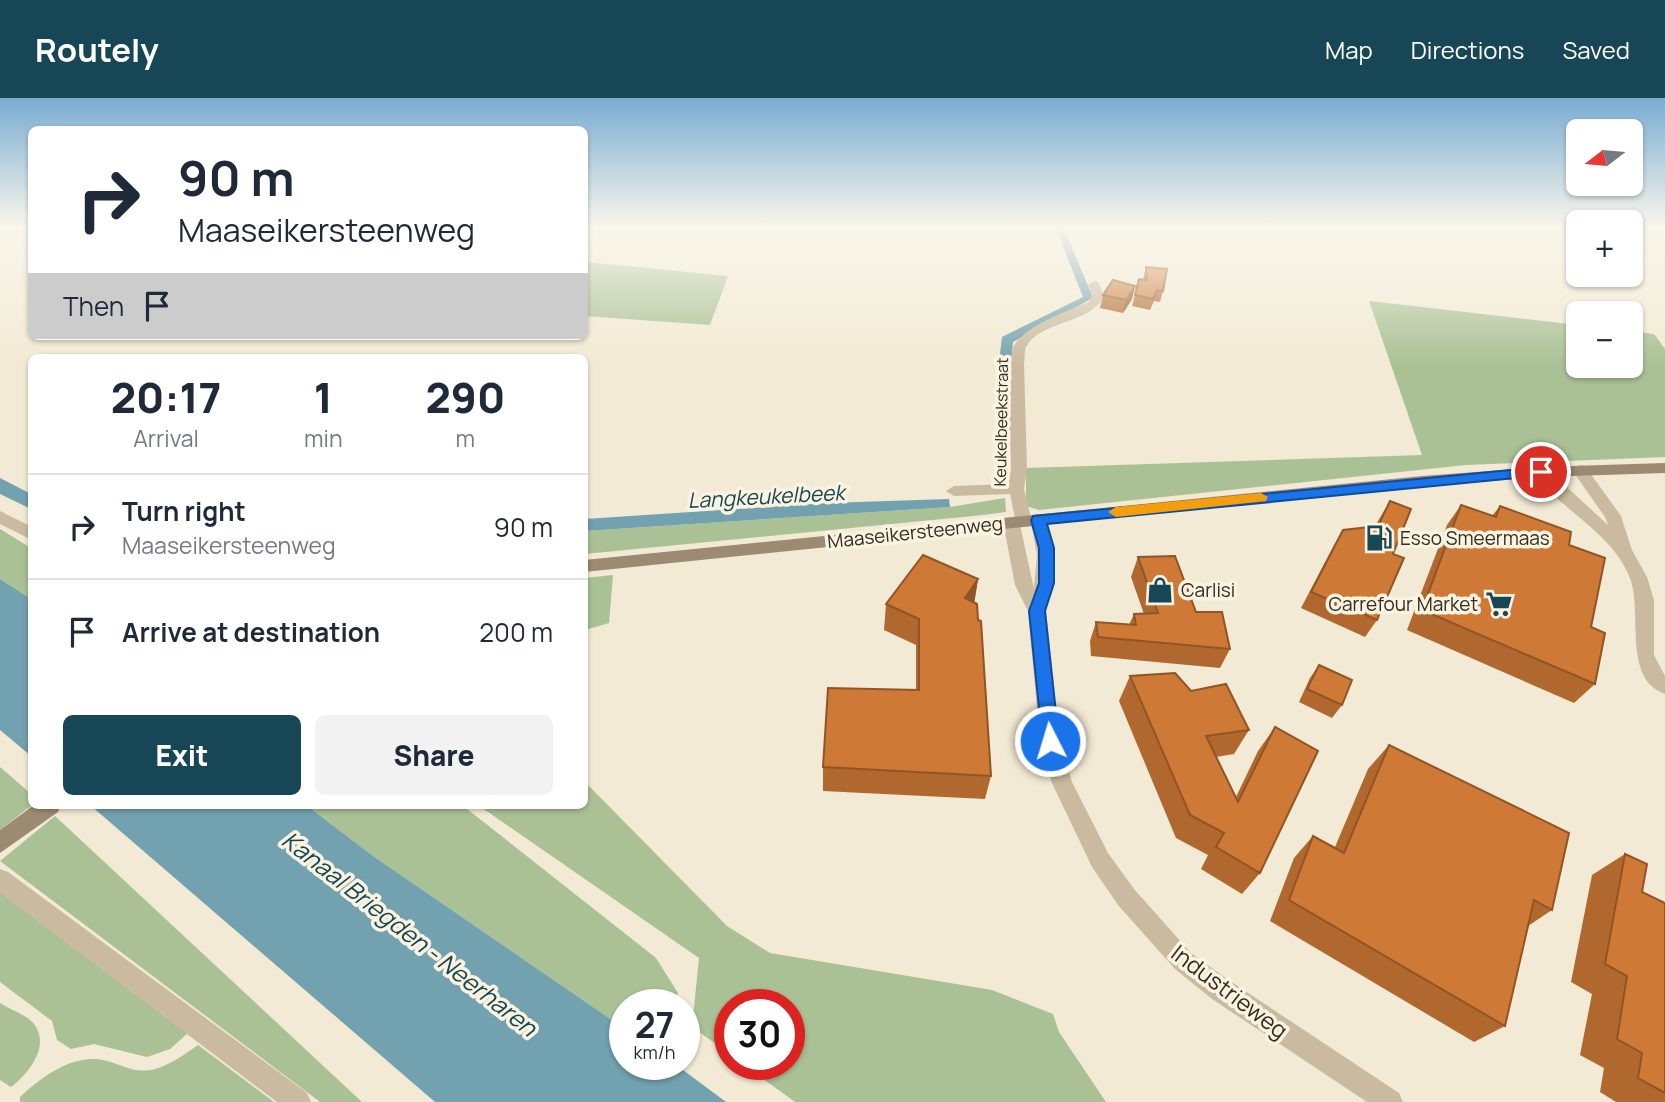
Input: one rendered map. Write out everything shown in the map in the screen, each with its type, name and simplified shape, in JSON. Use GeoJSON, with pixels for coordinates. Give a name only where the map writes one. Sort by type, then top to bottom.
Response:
{"type":"FeatureCollection","features":[{"type":"Feature","properties":{"kind":"main road","name":"Maaseikersteenweg"},"geometry":{"type":"LineString","coordinates":[[588,566],[1541,472],[1665,468]]}},
{"type":"Feature","properties":{"kind":"main road"},"geometry":{"type":"LineString","coordinates":[[4,841],[46,809]]}},
{"type":"Feature","properties":{"kind":"street","name":"Keukelbeekstraat"},"geometry":{"type":"LineString","coordinates":[[1024,521],[1016,489],[1019,468],[1017,364],[1020,346],[1033,334],[1094,304],[1098,296],[1094,285]]}},
{"type":"Feature","properties":{"kind":"street"},"geometry":{"type":"LineString","coordinates":[[1580,470],[1613,516],[1638,577],[1645,600],[1645,655],[1657,681],[1665,686]]}},
{"type":"Feature","properties":{"kind":"street"},"geometry":{"type":"LineString","coordinates":[[1541,472],[1625,550]]}},
{"type":"Feature","properties":{"kind":"street"},"geometry":{"type":"LineString","coordinates":[[954,491],[1016,489]]}},
{"type":"Feature","properties":{"kind":"street"},"geometry":{"type":"LineString","coordinates":[[0,517],[28,532]]}},
{"type":"Feature","properties":{"kind":"street","name":"Industrieweg"},"geometry":{"type":"LineString","coordinates":[[1024,521],[1024,584],[1037,611],[1050,741],[1062,783],[1100,860],[1126,897],[1183,961],[1221,990],[1390,1102]]}},
{"type":"Feature","properties":{"kind":"street","name":"Industrieweg"},"geometry":{"type":"LineString","coordinates":[[1024,521],[1046,548],[1046,583],[1037,611]]}},
{"type":"Feature","properties":{"kind":"street"},"geometry":{"type":"LineString","coordinates":[[0,880],[298,1102]]}},
{"type":"Feature","properties":{"kind":"green space"},"geometry":{"type":"Polygon","coordinates":[[[588,273],[696,273],[728,276],[710,325],[588,316],[588,273]]]}},
{"type":"Feature","properties":{"kind":"green space"},"geometry":{"type":"Polygon","coordinates":[[[1369,301],[1566,324],[1566,378],[1643,378],[1643,333],[1654,334],[1665,349],[1665,457],[1466,465],[1039,510],[1026,506],[1026,468],[1422,455],[1369,301]]]}},
{"type":"Feature","properties":{"kind":"green space"},"geometry":{"type":"Polygon","coordinates":[[[1005,498],[1006,512],[588,554],[588,531],[950,507],[1005,498]]]}},
{"type":"Feature","properties":{"kind":"green space"},"geometry":{"type":"Polygon","coordinates":[[[0,529],[28,546],[28,597],[0,579],[0,529]]]}},
{"type":"Feature","properties":{"kind":"green space"},"geometry":{"type":"Polygon","coordinates":[[[613,575],[609,623],[588,629],[588,578],[613,575]]]}},
{"type":"Feature","properties":{"kind":"green space"},"geometry":{"type":"Polygon","coordinates":[[[0,767],[28,791],[28,808],[0,830],[0,767]]]}},
{"type":"Feature","properties":{"kind":"green space"},"geometry":{"type":"Polygon","coordinates":[[[588,785],[727,926],[770,953],[992,990],[1053,1014],[1059,1032],[1106,1102],[795,1102],[765,1080],[805,1080],[805,989],[714,989],[714,1043],[700,1033],[700,989],[696,989],[699,958],[484,809],[588,809],[588,785]]]}},
{"type":"Feature","properties":{"kind":"green space"},"geometry":{"type":"Polygon","coordinates":[[[311,809],[467,809],[656,958],[675,989],[609,989],[609,1018],[373,856],[311,809]]]}},
{"type":"Feature","properties":{"kind":"green space"},"geometry":{"type":"Polygon","coordinates":[[[55,816],[362,1102],[320,1102],[0,861],[55,816]]]}},
{"type":"Feature","properties":{"kind":"green space"},"geometry":{"type":"Polygon","coordinates":[[[0,891],[188,1033],[170,1049],[147,1057],[94,1044],[71,1049],[57,1040],[52,1021],[0,982],[0,891]]]}},
{"type":"Feature","properties":{"kind":"green space"},"geometry":{"type":"Polygon","coordinates":[[[0,1003],[23,1015],[39,1032],[39,1050],[35,1059],[11,1087],[0,1080],[0,1003]]]}},
{"type":"Feature","properties":{"kind":"green space"},"geometry":{"type":"Polygon","coordinates":[[[198,1045],[274,1102],[20,1102],[20,1097],[48,1074],[71,1063],[95,1059],[136,1070],[148,1070],[166,1065],[198,1045]]]}},
{"type":"Feature","properties":{"kind":"water"},"geometry":{"type":"Polygon","coordinates":[[[1073,273],[1083,273],[1093,298],[1013,342],[1011,365],[1016,430],[1004,430],[999,362],[1002,337],[1083,297],[1073,273]]]}},
{"type":"Feature","properties":{"kind":"water"},"geometry":{"type":"Polygon","coordinates":[[[0,478],[28,492],[28,508],[0,494],[0,478]]]}},
{"type":"Feature","properties":{"kind":"water"},"geometry":{"type":"Polygon","coordinates":[[[949,499],[950,507],[588,531],[588,519],[827,503],[949,499]]]}},
{"type":"Feature","properties":{"kind":"water"},"geometry":{"type":"Polygon","coordinates":[[[0,579],[28,597],[28,753],[0,730],[0,579]]]}},
{"type":"Feature","properties":{"kind":"water","name":"Kanaal Briegden - Neerharen"},"geometry":{"type":"Polygon","coordinates":[[[95,809],[311,809],[373,856],[609,1018],[609,1080],[696,1080],[726,1102],[435,1102],[95,809]]]}},
{"type":"Feature","properties":{"kind":"building"},"geometry":{"type":"Polygon","coordinates":[[[1146,273],[1166,273],[1163,291],[1157,290],[1153,299],[1135,295],[1139,279],[1147,280],[1146,273]]]}},
{"type":"Feature","properties":{"kind":"building"},"geometry":{"type":"Polygon","coordinates":[[[1113,280],[1135,286],[1126,300],[1103,295],[1113,280]]]}},
{"type":"Feature","properties":{"kind":"building"},"geometry":{"type":"Polygon","coordinates":[[[1390,501],[1411,509],[1393,554],[1404,558],[1377,620],[1311,592],[1343,530],[1378,526],[1390,501]]]}},
{"type":"Feature","properties":{"kind":"building","name":"Carrefour Market"},"geometry":{"type":"Polygon","coordinates":[[[1461,505],[1496,517],[1500,506],[1571,532],[1569,545],[1605,558],[1591,627],[1605,633],[1595,684],[1422,610],[1461,505]]]}},
{"type":"Feature","properties":{"kind":"building"},"geometry":{"type":"Polygon","coordinates":[[[923,555],[978,579],[965,598],[977,604],[978,620],[981,621],[991,776],[823,767],[828,688],[919,690],[919,619],[886,604],[923,555]]]}},
{"type":"Feature","properties":{"kind":"building"},"geometry":{"type":"Polygon","coordinates":[[[1175,556],[1196,612],[1222,612],[1230,649],[1098,637],[1096,622],[1136,625],[1134,614],[1158,613],[1138,557],[1175,556]]]}},
{"type":"Feature","properties":{"kind":"building"},"geometry":{"type":"Polygon","coordinates":[[[1319,665],[1352,680],[1342,705],[1307,689],[1319,665]]]}},
{"type":"Feature","properties":{"kind":"building"},"geometry":{"type":"Polygon","coordinates":[[[1175,673],[1191,691],[1226,684],[1249,730],[1206,736],[1238,802],[1275,727],[1318,751],[1260,873],[1216,847],[1224,833],[1190,815],[1130,676],[1175,673]]]}},
{"type":"Feature","properties":{"kind":"building"},"geometry":{"type":"Polygon","coordinates":[[[1389,745],[1569,833],[1552,910],[1534,900],[1505,1026],[1289,900],[1313,836],[1344,853],[1389,745]]]}},
{"type":"Feature","properties":{"kind":"building"},"geometry":{"type":"Polygon","coordinates":[[[1625,854],[1647,864],[1642,892],[1665,903],[1665,1093],[1638,1078],[1642,1053],[1617,1039],[1627,976],[1605,964],[1625,854]]]}},
{"type":"Feature","properties":{"kind":"slow traffic"},"geometry":{"type":"LineString","coordinates":[[1116,512],[1261,497]]}},
{"type":"Feature","properties":{"kind":"place","name":"Esso Smeermaas"},"geometry":{"type":"Point","coordinates":[1379,538]}},
{"type":"Feature","properties":{"kind":"place","name":"Carlisi"},"geometry":{"type":"Point","coordinates":[1160,590]}},
{"type":"Feature","properties":{"kind":"place","name":"Carrefour Market"},"geometry":{"type":"Point","coordinates":[1499,604]}},
{"type":"Feature","properties":{"kind":"route"},"geometry":{"type":"LineString","coordinates":[[1050,741],[1037,611],[1046,583],[1046,548],[1038,520],[1422,481],[1541,472]]}},
{"type":"Feature","properties":{"kind":"water label","name":"Langkeukelbeek"},"geometry":{"type":"Point","coordinates":[766,496]}}]}
